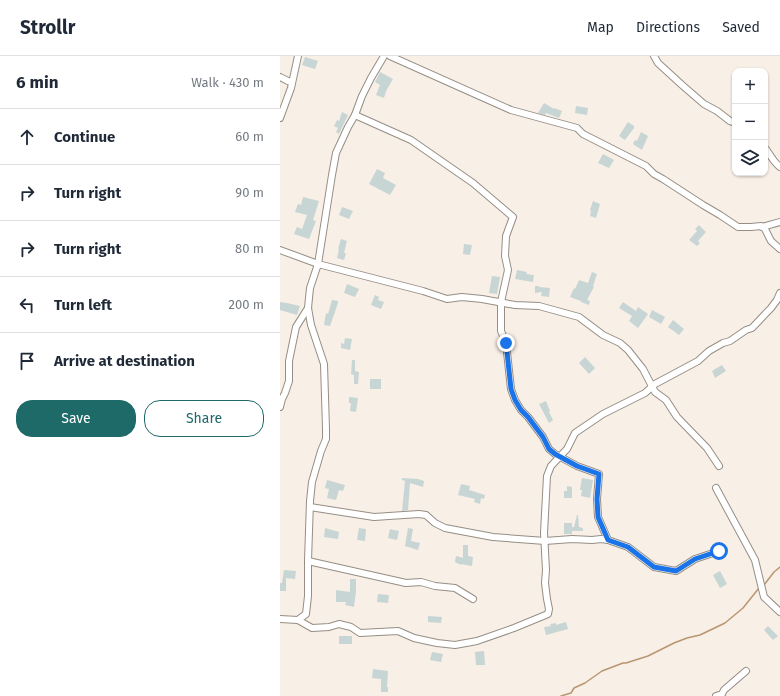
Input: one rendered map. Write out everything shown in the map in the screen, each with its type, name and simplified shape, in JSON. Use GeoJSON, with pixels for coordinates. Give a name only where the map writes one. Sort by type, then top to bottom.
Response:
{"type":"FeatureCollection","features":[{"type":"Feature","properties":{"kind":"street"},"geometry":{"type":"LineString","coordinates":[[280,118],[291,88],[298,56]]}},
{"type":"Feature","properties":{"kind":"street"},"geometry":{"type":"LineString","coordinates":[[298,620],[306,614],[308,596],[308,561],[312,482],[320,451],[326,439],[324,364],[311,325],[308,308],[310,288],[318,264],[336,153],[348,126],[355,115],[362,96],[384,56]]}},
{"type":"Feature","properties":{"kind":"street"},"geometry":{"type":"LineString","coordinates":[[390,56],[511,110],[577,128],[583,134],[646,166],[654,174],[720,214],[738,227],[762,226],[780,222]]}},
{"type":"Feature","properties":{"kind":"street"},"geometry":{"type":"LineString","coordinates":[[654,56],[658,63],[699,100],[732,122]]}},
{"type":"Feature","properties":{"kind":"street"},"geometry":{"type":"LineString","coordinates":[[280,77],[292,82]]}},
{"type":"Feature","properties":{"kind":"street"},"geometry":{"type":"LineString","coordinates":[[355,115],[411,140],[473,183],[513,217],[506,236],[505,256],[508,270],[501,302],[501,331],[506,343],[511,389],[521,410],[543,437],[549,449],[577,466],[599,474],[597,499],[598,517],[608,540]]}},
{"type":"Feature","properties":{"kind":"street"},"geometry":{"type":"LineString","coordinates":[[768,153],[780,167]]}},
{"type":"Feature","properties":{"kind":"street"},"geometry":{"type":"LineString","coordinates":[[762,226],[764,227],[771,241],[780,249]]}},
{"type":"Feature","properties":{"kind":"street"},"geometry":{"type":"LineString","coordinates":[[280,250],[318,264],[447,299],[462,297],[515,305],[539,306],[579,317],[604,335],[620,343],[628,350],[643,369],[656,392],[666,400],[684,425],[707,448],[719,466]]}},
{"type":"Feature","properties":{"kind":"street"},"geometry":{"type":"LineString","coordinates":[[280,618],[298,620],[312,628],[329,628],[339,624],[351,627],[360,633],[398,631],[414,638],[455,645],[477,641],[548,614],[549,609],[545,583],[546,570],[544,541],[547,476],[551,466],[567,449],[575,433],[602,414],[645,393],[666,378],[698,361],[709,351],[752,328],[771,308],[780,293]]}},
{"type":"Feature","properties":{"kind":"street"},"geometry":{"type":"LineString","coordinates":[[280,408],[282,398],[289,381],[288,361],[296,327],[308,308]]}},
{"type":"Feature","properties":{"kind":"street"},"geometry":{"type":"LineString","coordinates":[[716,488],[755,560],[764,597],[780,612]]}},
{"type":"Feature","properties":{"kind":"street"},"geometry":{"type":"LineString","coordinates":[[310,507],[374,516],[426,515],[435,523],[445,528],[493,537],[544,541],[572,539],[608,540],[628,547],[654,567],[676,571],[695,559],[719,551]]}},
{"type":"Feature","properties":{"kind":"street"},"geometry":{"type":"LineString","coordinates":[[308,561],[406,583],[421,582],[435,586],[455,588],[473,599]]}},
{"type":"Feature","properties":{"kind":"street"},"geometry":{"type":"LineString","coordinates":[[716,696],[722,694],[724,690],[746,670]]}},
{"type":"Feature","properties":{"kind":"building"},"geometry":{"type":"Polygon","coordinates":[[[305,57],[318,61],[315,69],[302,65],[305,57]]]}},
{"type":"Feature","properties":{"kind":"building"},"geometry":{"type":"Polygon","coordinates":[[[380,72],[393,79],[384,98],[376,95],[380,85],[375,82],[380,72]]]}},
{"type":"Feature","properties":{"kind":"building"},"geometry":{"type":"Polygon","coordinates":[[[544,103],[554,109],[562,111],[559,118],[546,113],[545,115],[538,113],[544,103]]]}},
{"type":"Feature","properties":{"kind":"building"},"geometry":{"type":"Polygon","coordinates":[[[576,106],[588,108],[587,115],[575,113],[576,106]]]}},
{"type":"Feature","properties":{"kind":"building"},"geometry":{"type":"Polygon","coordinates":[[[342,112],[348,115],[339,134],[336,132],[338,128],[334,126],[337,120],[339,121],[342,112]]]}},
{"type":"Feature","properties":{"kind":"building"},"geometry":{"type":"Polygon","coordinates":[[[628,122],[634,126],[634,128],[625,140],[619,136],[628,122]]]}},
{"type":"Feature","properties":{"kind":"building"},"geometry":{"type":"Polygon","coordinates":[[[641,132],[648,136],[642,150],[633,144],[635,140],[637,141],[641,132]]]}},
{"type":"Feature","properties":{"kind":"building"},"geometry":{"type":"Polygon","coordinates":[[[603,154],[614,160],[609,168],[598,163],[603,154]]]}},
{"type":"Feature","properties":{"kind":"building"},"geometry":{"type":"Polygon","coordinates":[[[377,169],[385,173],[383,178],[396,185],[390,195],[369,184],[377,169]]]}},
{"type":"Feature","properties":{"kind":"building"},"geometry":{"type":"Polygon","coordinates":[[[303,197],[319,201],[313,220],[316,221],[309,239],[294,234],[297,227],[302,229],[307,215],[295,212],[298,204],[301,205],[303,197]]]}},
{"type":"Feature","properties":{"kind":"building"},"geometry":{"type":"Polygon","coordinates":[[[593,201],[600,204],[596,218],[590,216],[593,201]]]}},
{"type":"Feature","properties":{"kind":"building"},"geometry":{"type":"Polygon","coordinates":[[[342,207],[353,211],[349,219],[339,215],[342,207]]]}},
{"type":"Feature","properties":{"kind":"building"},"geometry":{"type":"Polygon","coordinates":[[[699,225],[706,232],[698,241],[700,243],[697,246],[689,240],[697,231],[695,229],[699,225]]]}},
{"type":"Feature","properties":{"kind":"building"},"geometry":{"type":"Polygon","coordinates":[[[341,239],[347,241],[344,260],[337,258],[341,239]]]}},
{"type":"Feature","properties":{"kind":"building"},"geometry":{"type":"Polygon","coordinates":[[[464,244],[472,245],[470,255],[463,254],[464,244]]]}},
{"type":"Feature","properties":{"kind":"building"},"geometry":{"type":"Polygon","coordinates":[[[517,270],[527,272],[526,274],[534,275],[533,282],[515,279],[517,270]]]}},
{"type":"Feature","properties":{"kind":"building"},"geometry":{"type":"Polygon","coordinates":[[[592,272],[597,274],[594,287],[587,300],[590,301],[589,305],[570,297],[579,280],[588,283],[592,272]]]}},
{"type":"Feature","properties":{"kind":"building"},"geometry":{"type":"Polygon","coordinates":[[[492,276],[500,277],[497,294],[489,293],[492,276]]]}},
{"type":"Feature","properties":{"kind":"building"},"geometry":{"type":"Polygon","coordinates":[[[347,284],[359,289],[355,297],[344,293],[347,284]]]}},
{"type":"Feature","properties":{"kind":"building"},"geometry":{"type":"Polygon","coordinates":[[[535,286],[550,288],[549,297],[541,296],[542,292],[535,293],[535,286]]]}},
{"type":"Feature","properties":{"kind":"building"},"geometry":{"type":"Polygon","coordinates":[[[375,295],[379,297],[378,300],[384,302],[381,309],[371,305],[375,295]]]}},
{"type":"Feature","properties":{"kind":"building"},"geometry":{"type":"Polygon","coordinates":[[[332,300],[338,301],[338,303],[330,326],[324,325],[326,313],[328,314],[332,300]]]}},
{"type":"Feature","properties":{"kind":"building"},"geometry":{"type":"Polygon","coordinates":[[[280,302],[300,306],[297,315],[280,310],[280,302]]]}},
{"type":"Feature","properties":{"kind":"building"},"geometry":{"type":"Polygon","coordinates":[[[623,302],[636,311],[638,307],[648,314],[638,328],[629,321],[632,316],[619,308],[623,302]]]}},
{"type":"Feature","properties":{"kind":"building"},"geometry":{"type":"Polygon","coordinates":[[[652,310],[665,317],[661,324],[649,317],[652,310]]]}},
{"type":"Feature","properties":{"kind":"building"},"geometry":{"type":"Polygon","coordinates":[[[673,320],[684,329],[679,335],[668,327],[673,320]]]}},
{"type":"Feature","properties":{"kind":"building"},"geometry":{"type":"Polygon","coordinates":[[[345,338],[352,339],[350,350],[341,348],[341,343],[344,344],[345,338]]]}},
{"type":"Feature","properties":{"kind":"building"},"geometry":{"type":"Polygon","coordinates":[[[585,357],[595,368],[589,374],[579,363],[585,357]]]}},
{"type":"Feature","properties":{"kind":"building"},"geometry":{"type":"Polygon","coordinates":[[[352,360],[355,360],[355,371],[359,372],[358,384],[354,384],[354,375],[351,374],[352,360]]]}},
{"type":"Feature","properties":{"kind":"building"},"geometry":{"type":"Polygon","coordinates":[[[722,365],[726,371],[715,378],[712,371],[722,365]]]}},
{"type":"Feature","properties":{"kind":"building"},"geometry":{"type":"Polygon","coordinates":[[[370,379],[381,379],[381,389],[370,389],[370,379]]]}},
{"type":"Feature","properties":{"kind":"building"},"geometry":{"type":"Polygon","coordinates":[[[349,397],[358,398],[356,412],[350,411],[351,403],[349,403],[349,397]]]}},
{"type":"Feature","properties":{"kind":"building"},"geometry":{"type":"Polygon","coordinates":[[[546,401],[553,420],[549,423],[539,404],[546,401]]]}},
{"type":"Feature","properties":{"kind":"building"},"geometry":{"type":"Polygon","coordinates":[[[402,478],[424,481],[423,487],[410,483],[408,510],[402,511],[405,481],[402,480],[402,478]]]}},
{"type":"Feature","properties":{"kind":"building"},"geometry":{"type":"Polygon","coordinates":[[[582,478],[593,480],[590,498],[581,496],[582,490],[580,490],[582,478]]]}},
{"type":"Feature","properties":{"kind":"building"},"geometry":{"type":"Polygon","coordinates":[[[327,480],[345,485],[343,491],[339,490],[336,500],[327,498],[329,489],[325,488],[327,480]]]}},
{"type":"Feature","properties":{"kind":"building"},"geometry":{"type":"Polygon","coordinates":[[[461,484],[470,486],[469,490],[485,495],[484,499],[481,498],[480,504],[474,502],[475,499],[458,495],[461,484]]]}},
{"type":"Feature","properties":{"kind":"building"},"geometry":{"type":"Polygon","coordinates":[[[567,486],[572,487],[572,498],[564,498],[564,491],[567,491],[567,486]]]}},
{"type":"Feature","properties":{"kind":"building"},"geometry":{"type":"Polygon","coordinates":[[[577,515],[579,527],[583,528],[583,531],[572,531],[572,534],[564,534],[564,523],[572,523],[572,527],[574,527],[577,515]]]}},
{"type":"Feature","properties":{"kind":"building"},"geometry":{"type":"Polygon","coordinates":[[[325,528],[339,532],[338,539],[324,537],[325,528]]]}},
{"type":"Feature","properties":{"kind":"building"},"geometry":{"type":"Polygon","coordinates":[[[359,528],[366,529],[365,541],[357,540],[359,528]]]}},
{"type":"Feature","properties":{"kind":"building"},"geometry":{"type":"Polygon","coordinates":[[[408,528],[413,529],[411,541],[420,543],[418,550],[405,546],[408,528]]]}},
{"type":"Feature","properties":{"kind":"building"},"geometry":{"type":"Polygon","coordinates":[[[390,529],[399,531],[397,540],[388,538],[390,529]]]}},
{"type":"Feature","properties":{"kind":"building"},"geometry":{"type":"Polygon","coordinates":[[[463,545],[468,545],[468,556],[473,557],[472,566],[461,565],[455,562],[456,556],[463,558],[463,545]]]}},
{"type":"Feature","properties":{"kind":"building"},"geometry":{"type":"Polygon","coordinates":[[[284,570],[296,571],[295,579],[286,578],[286,591],[280,591],[280,583],[282,583],[284,570]]]}},
{"type":"Feature","properties":{"kind":"building"},"geometry":{"type":"Polygon","coordinates":[[[720,571],[727,584],[720,588],[713,575],[720,571]]]}},
{"type":"Feature","properties":{"kind":"building"},"geometry":{"type":"Polygon","coordinates":[[[350,579],[356,579],[354,607],[345,605],[346,602],[336,602],[336,590],[350,592],[350,579]]]}},
{"type":"Feature","properties":{"kind":"building"},"geometry":{"type":"Polygon","coordinates":[[[378,594],[389,595],[388,603],[377,602],[378,594]]]}},
{"type":"Feature","properties":{"kind":"building"},"geometry":{"type":"Polygon","coordinates":[[[428,616],[442,617],[441,623],[428,622],[428,616]]]}},
{"type":"Feature","properties":{"kind":"building"},"geometry":{"type":"Polygon","coordinates":[[[566,622],[568,629],[546,635],[544,627],[551,626],[550,624],[556,623],[556,625],[566,622]]]}},
{"type":"Feature","properties":{"kind":"building"},"geometry":{"type":"Polygon","coordinates":[[[768,626],[778,636],[773,640],[764,630],[768,626]]]}},
{"type":"Feature","properties":{"kind":"building"},"geometry":{"type":"Polygon","coordinates":[[[339,636],[352,636],[352,644],[339,644],[339,636]]]}},
{"type":"Feature","properties":{"kind":"building"},"geometry":{"type":"Polygon","coordinates":[[[484,651],[485,665],[476,665],[475,652],[484,651]]]}},
{"type":"Feature","properties":{"kind":"building"},"geometry":{"type":"Polygon","coordinates":[[[432,652],[443,654],[441,662],[430,660],[432,652]]]}},
{"type":"Feature","properties":{"kind":"building"},"geometry":{"type":"Polygon","coordinates":[[[373,669],[388,671],[388,692],[381,692],[381,679],[372,678],[373,669]]]}},
{"type":"Feature","properties":{"kind":"waterway"},"geometry":{"type":"LineString","coordinates":[[764,585],[780,567]]}},
{"type":"Feature","properties":{"kind":"waterway"},"geometry":{"type":"LineString","coordinates":[[561,696],[571,693],[574,688],[585,683],[602,671],[648,656],[674,643],[700,635],[725,623],[743,608],[759,588]]}},
{"type":"Feature","properties":{"kind":"route"},"geometry":{"type":"LineString","coordinates":[[506,343],[511,389],[521,410],[543,437],[549,449],[555,454],[577,466],[599,474],[597,499],[598,517],[608,540],[628,547],[654,567],[676,571],[695,559],[719,551]]}}]}
